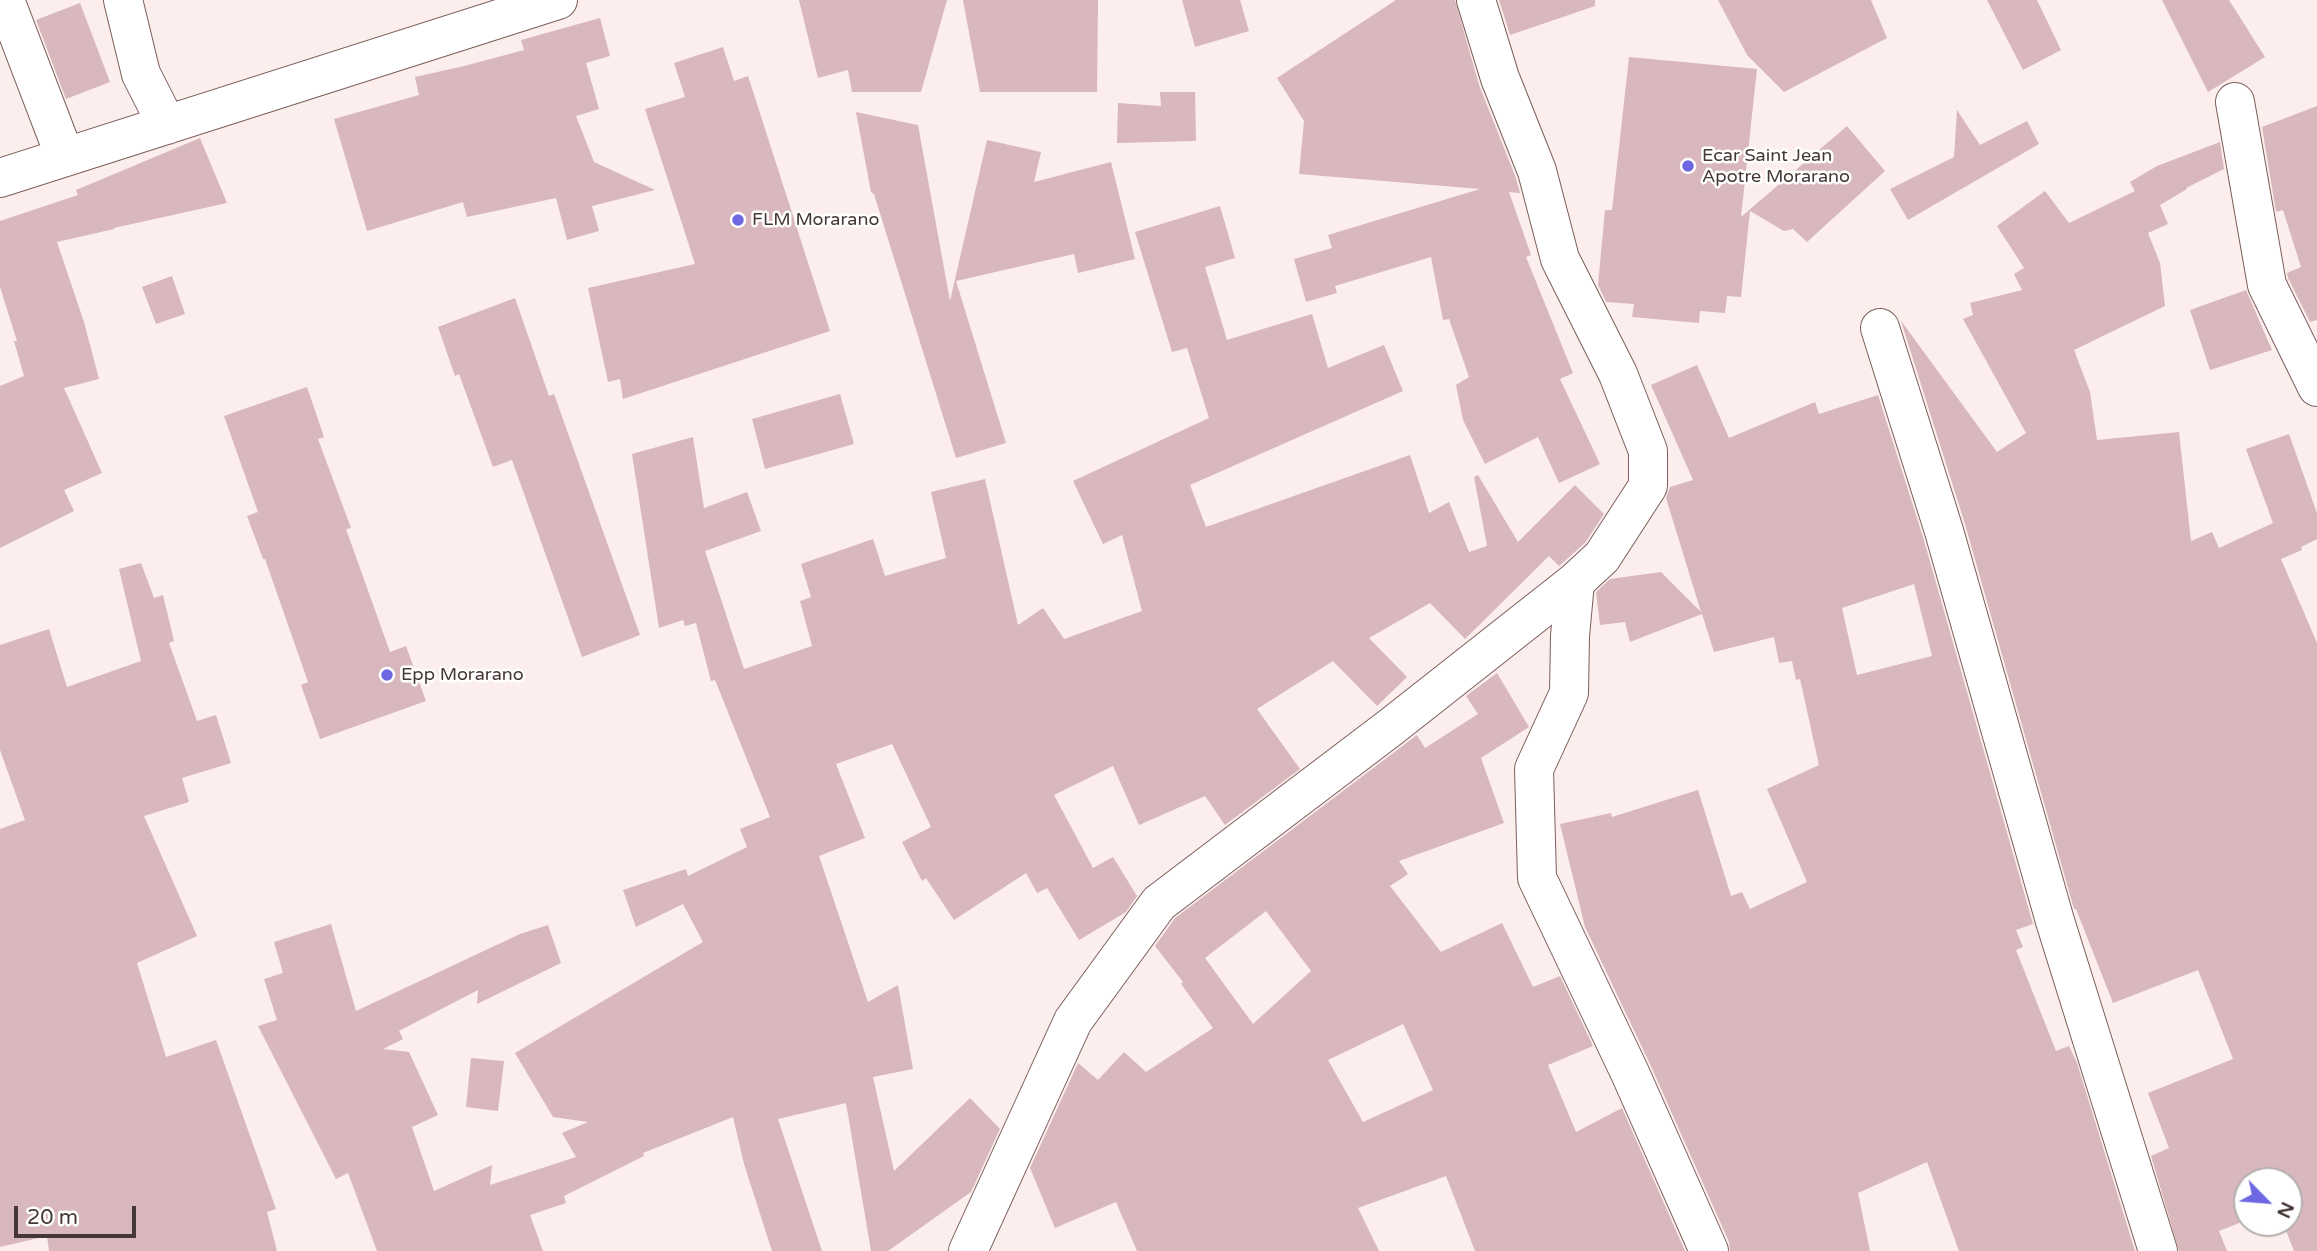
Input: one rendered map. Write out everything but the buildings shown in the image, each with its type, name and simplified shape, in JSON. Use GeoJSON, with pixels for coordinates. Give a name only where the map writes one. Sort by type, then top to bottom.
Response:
{"type":"FeatureCollection","features":[{"type":"Feature","properties":{"kind":"street"},"geometry":{"type":"LineString","coordinates":[[5,0],[65,157]]}},
{"type":"Feature","properties":{"kind":"street"},"geometry":{"type":"LineString","coordinates":[[123,0],[141,74],[167,125]]}},
{"type":"Feature","properties":{"kind":"street"},"geometry":{"type":"LineString","coordinates":[[0,178],[558,0]]}},
{"type":"Feature","properties":{"kind":"street"},"geometry":{"type":"LineString","coordinates":[[968,1251],[1073,1021],[1159,903],[1391,727],[1575,582],[1602,557],[1648,486],[1648,451],[1618,374],[1560,259],[1537,171],[1500,78],[1476,0]]}},
{"type":"Feature","properties":{"kind":"street"},"geometry":{"type":"LineString","coordinates":[[2235,102],[2267,285],[2317,387]]}},
{"type":"Feature","properties":{"kind":"street"},"geometry":{"type":"LineString","coordinates":[[1880,328],[1944,531],[2055,921],[2158,1251]]}},
{"type":"Feature","properties":{"kind":"street"},"geometry":{"type":"LineString","coordinates":[[1575,582],[1569,693],[1534,769],[1537,878],[1630,1073],[1709,1251]]}},
{"type":"Feature","properties":{"kind":"place","name":"Ecar Saint Jean Apotre Morarano"},"geometry":{"type":"Point","coordinates":[1688,166]}},
{"type":"Feature","properties":{"kind":"place","name":"FLM Morarano"},"geometry":{"type":"Point","coordinates":[738,220]}},
{"type":"Feature","properties":{"kind":"place","name":"Epp Morarano"},"geometry":{"type":"Point","coordinates":[387,675]}}]}
